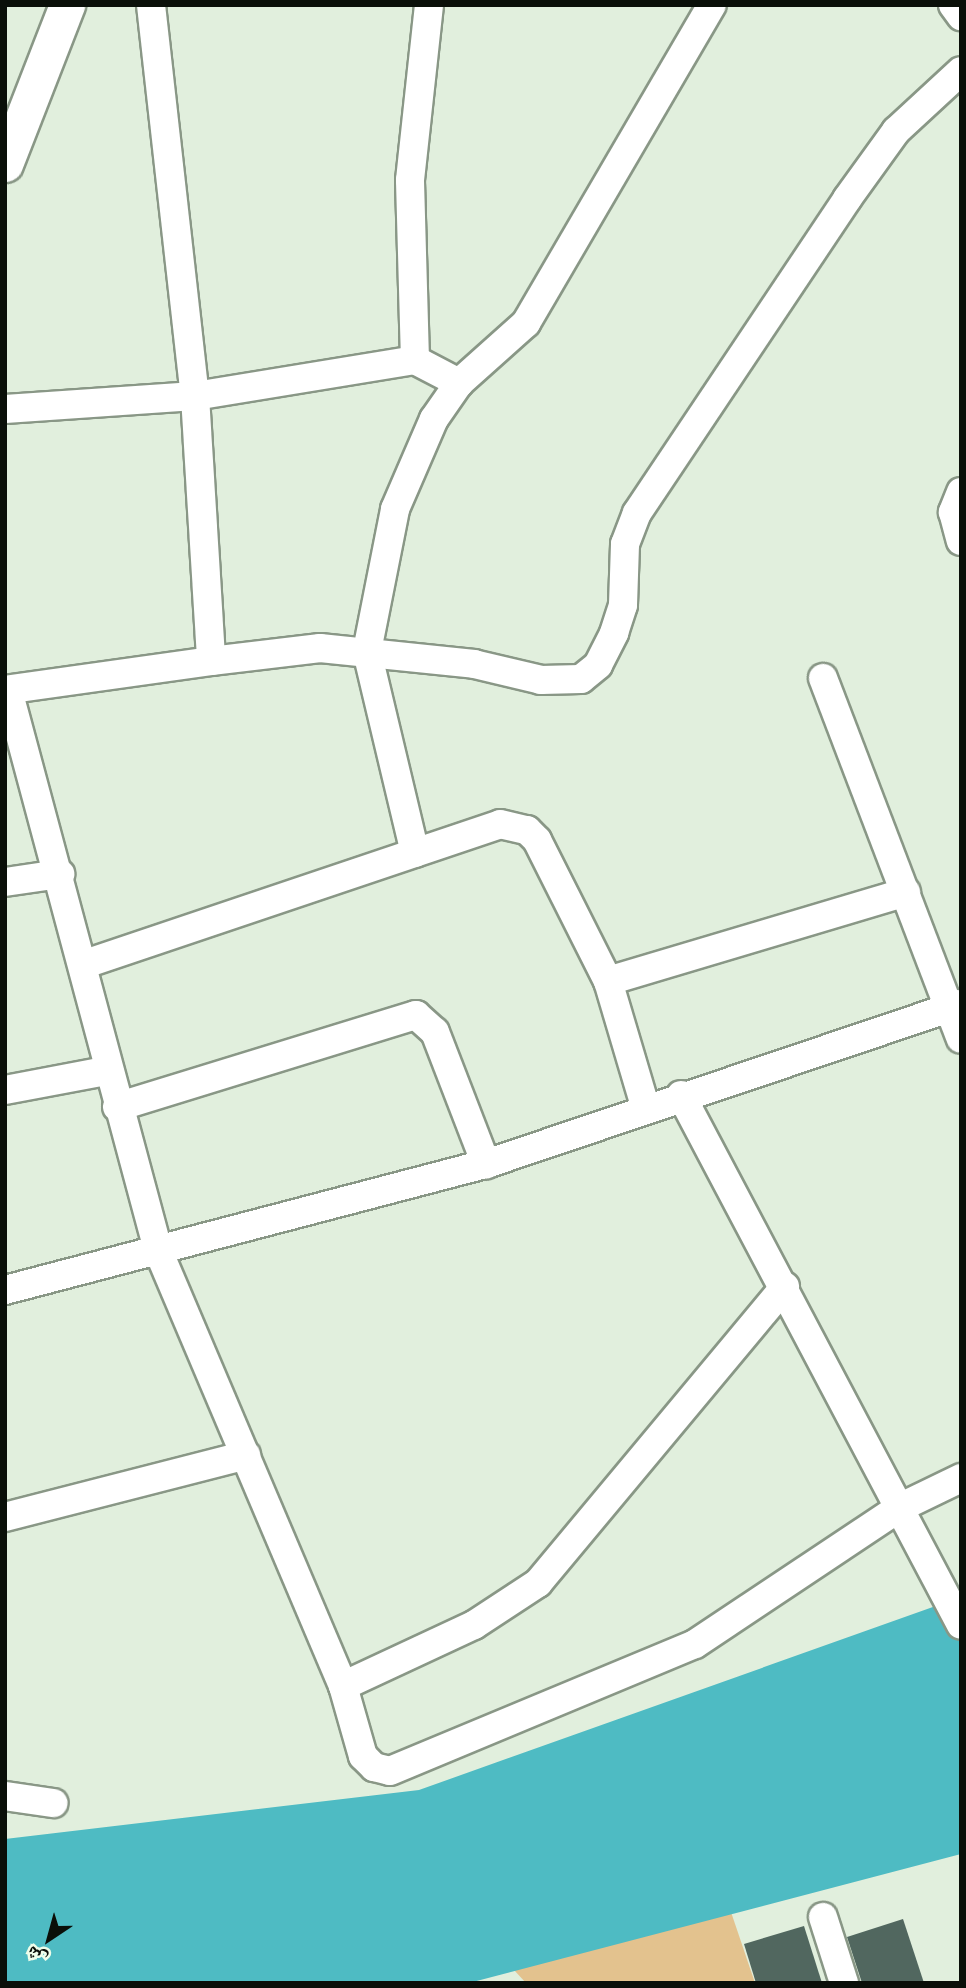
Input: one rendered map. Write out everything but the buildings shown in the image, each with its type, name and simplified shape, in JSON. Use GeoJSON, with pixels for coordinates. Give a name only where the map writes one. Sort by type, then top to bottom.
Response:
{"type":"FeatureCollection","features":[{"type":"Feature","properties":{"kind":"street"},"geometry":{"type":"LineString","coordinates":[[5,164],[67,5]]}},
{"type":"Feature","properties":{"kind":"street"},"geometry":{"type":"LineString","coordinates":[[151,5],[195,396],[211,661]]}},
{"type":"Feature","properties":{"kind":"street"},"geometry":{"type":"LineString","coordinates":[[415,360],[410,180],[429,5]]}},
{"type":"Feature","properties":{"kind":"street"},"geometry":{"type":"LineString","coordinates":[[415,853],[368,651],[395,509],[434,419],[459,383],[526,323],[712,5]]}},
{"type":"Feature","properties":{"kind":"street"},"geometry":{"type":"LineString","coordinates":[[953,5],[961,16]]}},
{"type":"Feature","properties":{"kind":"street"},"geometry":{"type":"LineString","coordinates":[[961,71],[896,131],[847,199],[637,513],[625,544],[623,606],[598,665],[563,683],[368,651],[287,649],[7,690],[85,964],[106,1071],[158,1250],[343,1686],[363,1756],[390,1771],[695,1644],[899,1508],[961,1478]]}},
{"type":"Feature","properties":{"kind":"street"},"geometry":{"type":"LineString","coordinates":[[5,409],[195,396],[415,360],[459,383]]}},
{"type":"Feature","properties":{"kind":"street"},"geometry":{"type":"LineString","coordinates":[[961,492],[953,512],[961,541]]}},
{"type":"Feature","properties":{"kind":"street"},"geometry":{"type":"LineString","coordinates":[[823,678],[906,892],[956,1006],[961,1039]]}},
{"type":"Feature","properties":{"kind":"street"},"geometry":{"type":"LineString","coordinates":[[85,964],[500,824],[527,830],[608,982],[645,1106]]}},
{"type":"Feature","properties":{"kind":"street"},"geometry":{"type":"LineString","coordinates":[[5,882],[60,874]]}},
{"type":"Feature","properties":{"kind":"street"},"geometry":{"type":"LineString","coordinates":[[608,982],[906,892]]}},
{"type":"Feature","properties":{"kind":"street"},"geometry":{"type":"LineString","coordinates":[[5,1290],[486,1164],[645,1106],[956,1006]]}},
{"type":"Feature","properties":{"kind":"street"},"geometry":{"type":"LineString","coordinates":[[117,1107],[375,1023],[416,1015],[435,1032],[486,1164]]}},
{"type":"Feature","properties":{"kind":"street"},"geometry":{"type":"LineString","coordinates":[[5,1090],[106,1071]]}},
{"type":"Feature","properties":{"kind":"street"},"geometry":{"type":"LineString","coordinates":[[681,1095],[785,1287],[961,1625]]}},
{"type":"Feature","properties":{"kind":"street"},"geometry":{"type":"LineString","coordinates":[[343,1686],[474,1625],[538,1583],[785,1287]]}},
{"type":"Feature","properties":{"kind":"street"},"geometry":{"type":"LineString","coordinates":[[5,1517],[246,1455]]}},
{"type":"Feature","properties":{"kind":"street"},"geometry":{"type":"LineString","coordinates":[[5,1796],[53,1803]]}},
{"type":"Feature","properties":{"kind":"street"},"geometry":{"type":"LineString","coordinates":[[823,1917],[844,1983]]}},
{"type":"Feature","properties":{"kind":"shaded area"},"geometry":{"type":"Polygon","coordinates":[[[731,1912],[755,1983],[526,1983],[514,1970],[731,1912]]]}},
{"type":"Feature","properties":{"kind":"water"},"geometry":{"type":"Polygon","coordinates":[[[961,1597],[961,1854],[469,1983],[5,1983],[5,1839],[419,1790],[961,1597]]]}}]}
